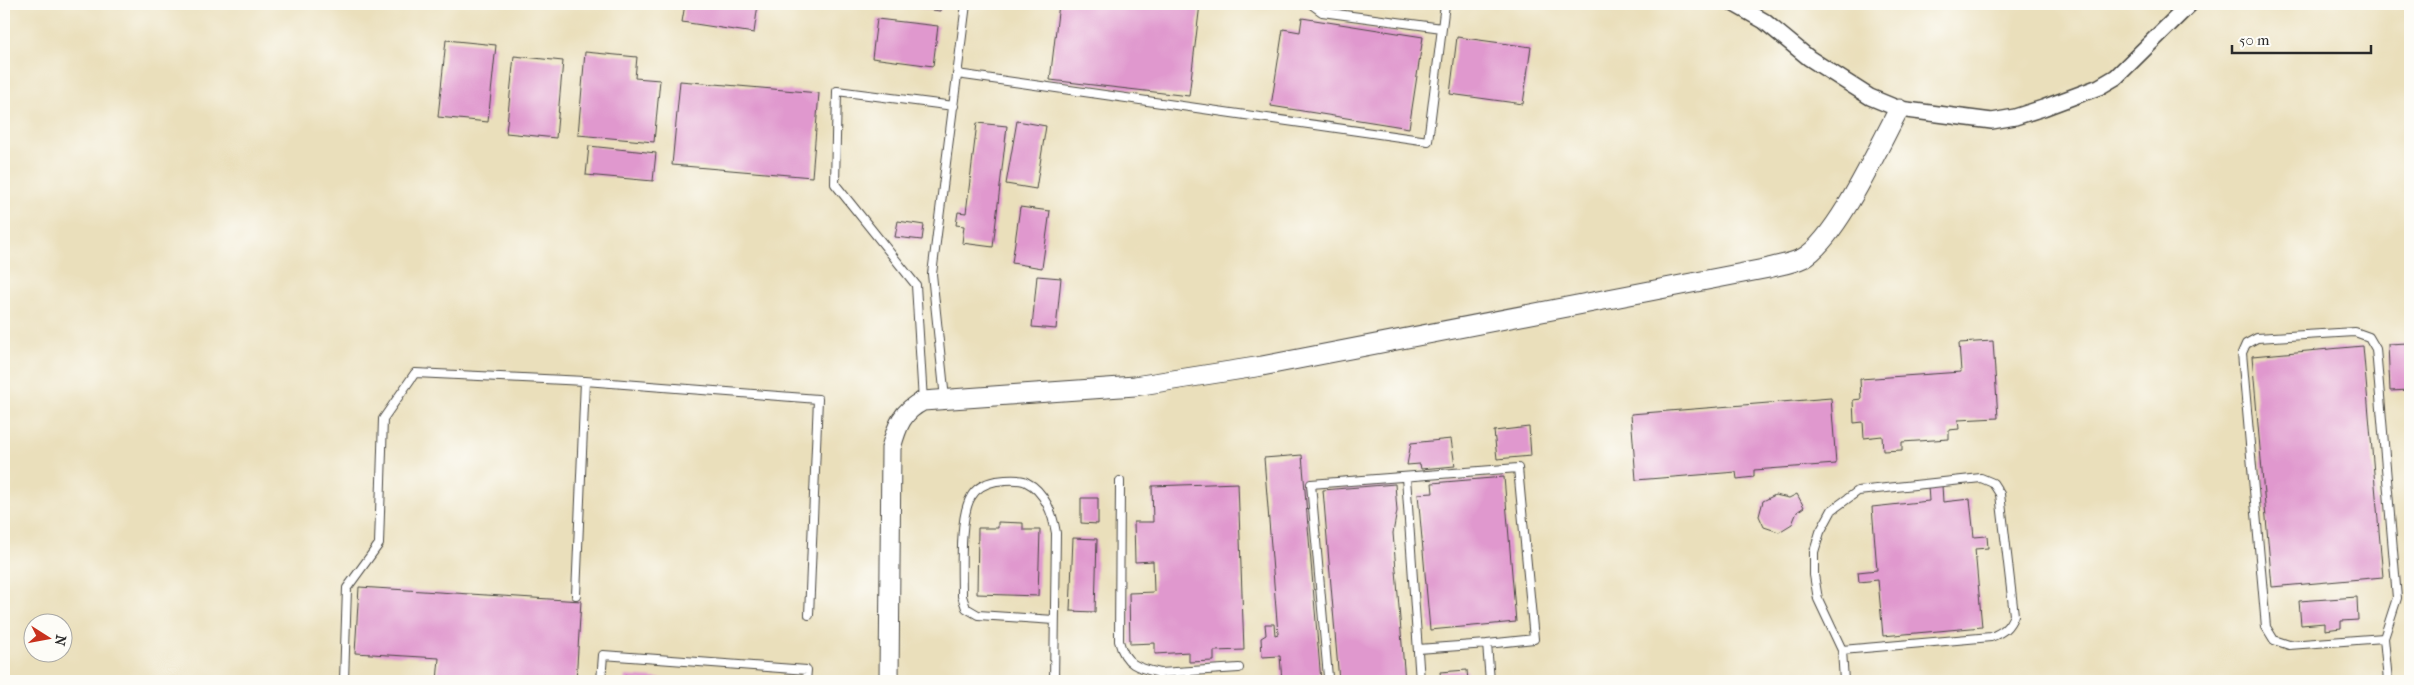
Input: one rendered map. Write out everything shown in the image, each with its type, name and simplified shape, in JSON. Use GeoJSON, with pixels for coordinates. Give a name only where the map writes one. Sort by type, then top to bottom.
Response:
{"type":"FeatureCollection","features":[{"type":"Feature","properties":{"kind":"street"},"geometry":{"type":"LineString","coordinates":[[1734,4],[1764,21],[1809,58],[1862,92],[1899,109],[1968,120],[1992,121],[2015,117],[2043,108],[2099,87],[2116,77],[2190,4]]}},
{"type":"Feature","properties":{"kind":"street"},"geometry":{"type":"LineString","coordinates":[[889,681],[891,448],[898,423],[910,407],[923,400],[1134,386],[1252,368],[1769,268],[1803,258],[1825,240],[1849,202],[1899,109]]}},
{"type":"Feature","properties":{"kind":"lane"},"geometry":{"type":"LineString","coordinates":[[945,399],[932,274],[966,4]]}},
{"type":"Feature","properties":{"kind":"lane"},"geometry":{"type":"LineString","coordinates":[[1311,4],[1322,12],[1442,28]]}},
{"type":"Feature","properties":{"kind":"lane"},"geometry":{"type":"LineString","coordinates":[[958,74],[1428,141],[1445,4]]}},
{"type":"Feature","properties":{"kind":"lane"},"geometry":{"type":"LineString","coordinates":[[923,400],[916,285],[835,184],[837,91],[954,106]]}},
{"type":"Feature","properties":{"kind":"lane"},"geometry":{"type":"LineString","coordinates":[[2384,638],[2289,645],[2274,640],[2266,627],[2242,353],[2246,344],[2257,338],[2355,332],[2369,337],[2376,348],[2397,598],[2384,638],[2388,681]]}},
{"type":"Feature","properties":{"kind":"lane"},"geometry":{"type":"LineString","coordinates":[[344,681],[347,588],[379,544],[383,420],[415,373],[585,381],[818,399],[810,615]]}},
{"type":"Feature","properties":{"kind":"lane"},"geometry":{"type":"LineString","coordinates":[[576,595],[585,381]]}},
{"type":"Feature","properties":{"kind":"lane"},"geometry":{"type":"LineString","coordinates":[[1328,677],[1311,484],[1518,468],[1534,640],[1418,649]]}},
{"type":"Feature","properties":{"kind":"lane"},"geometry":{"type":"LineString","coordinates":[[1406,476],[1420,681]]}},
{"type":"Feature","properties":{"kind":"lane"},"geometry":{"type":"LineString","coordinates":[[1842,650],[1991,637],[2002,633],[2010,625],[2014,615],[2004,512],[2000,494],[1993,483],[1981,478],[1858,491],[1832,510],[1820,532],[1814,552],[1814,575],[1818,599],[1842,650],[1844,681]]}},
{"type":"Feature","properties":{"kind":"lane"},"geometry":{"type":"LineString","coordinates":[[1054,620],[978,615],[966,608],[962,596],[964,513],[971,496],[985,483],[1004,480],[1026,481],[1040,494],[1053,515],[1056,533],[1054,681]]}},
{"type":"Feature","properties":{"kind":"lane"},"geometry":{"type":"LineString","coordinates":[[1120,480],[1120,641],[1123,655],[1139,668],[1160,677],[1239,668]]}},
{"type":"Feature","properties":{"kind":"lane"},"geometry":{"type":"LineString","coordinates":[[1487,644],[1490,681]]}},
{"type":"Feature","properties":{"kind":"lane"},"geometry":{"type":"LineString","coordinates":[[601,681],[603,655],[807,670],[806,681]]}},
{"type":"Feature","properties":{"kind":"building"},"geometry":{"type":"Polygon","coordinates":[[[685,4],[758,4],[754,33],[682,22],[685,4]]]}},
{"type":"Feature","properties":{"kind":"building"},"geometry":{"type":"Polygon","coordinates":[[[889,4],[941,4],[940,11],[889,4]]]}},
{"type":"Feature","properties":{"kind":"building"},"geometry":{"type":"Polygon","coordinates":[[[1059,4],[1200,4],[1189,96],[1050,80],[1059,4]]]}},
{"type":"Feature","properties":{"kind":"building"},"geometry":{"type":"Polygon","coordinates":[[[1302,18],[1423,37],[1409,128],[1271,106],[1283,29],[1300,32],[1302,18]]]}},
{"type":"Feature","properties":{"kind":"building"},"geometry":{"type":"Polygon","coordinates":[[[877,19],[938,26],[933,66],[872,58],[877,19]]]}},
{"type":"Feature","properties":{"kind":"building"},"geometry":{"type":"Polygon","coordinates":[[[1457,37],[1531,47],[1523,104],[1450,94],[1457,37]]]}},
{"type":"Feature","properties":{"kind":"building"},"geometry":{"type":"Polygon","coordinates":[[[446,40],[496,45],[488,122],[438,117],[446,40]]]}},
{"type":"Feature","properties":{"kind":"building"},"geometry":{"type":"Polygon","coordinates":[[[585,52],[637,57],[635,78],[660,80],[654,142],[578,135],[585,52]]]}},
{"type":"Feature","properties":{"kind":"building"},"geometry":{"type":"Polygon","coordinates":[[[514,56],[563,61],[556,138],[506,133],[514,56]]]}},
{"type":"Feature","properties":{"kind":"building"},"geometry":{"type":"Polygon","coordinates":[[[680,81],[819,93],[812,177],[672,165],[680,81]]]}},
{"type":"Feature","properties":{"kind":"building"},"geometry":{"type":"Polygon","coordinates":[[[1017,121],[1046,126],[1036,189],[1006,184],[1017,121]]]}},
{"type":"Feature","properties":{"kind":"building"},"geometry":{"type":"Polygon","coordinates":[[[977,123],[1007,126],[993,247],[962,243],[964,226],[956,225],[958,212],[966,213],[977,123]]]}},
{"type":"Feature","properties":{"kind":"building"},"geometry":{"type":"Polygon","coordinates":[[[589,146],[656,153],[653,181],[586,175],[589,146]]]}},
{"type":"Feature","properties":{"kind":"building"},"geometry":{"type":"Polygon","coordinates":[[[1020,207],[1050,211],[1042,268],[1012,263],[1020,207]]]}},
{"type":"Feature","properties":{"kind":"building"},"geometry":{"type":"Polygon","coordinates":[[[898,221],[924,225],[922,240],[895,237],[898,221]]]}},
{"type":"Feature","properties":{"kind":"building"},"geometry":{"type":"Polygon","coordinates":[[[1037,276],[1061,278],[1056,329],[1032,327],[1037,276]]]}},
{"type":"Feature","properties":{"kind":"building"},"geometry":{"type":"Polygon","coordinates":[[[1993,341],[1998,418],[1958,420],[1959,429],[1949,430],[1949,439],[1902,442],[1902,450],[1883,451],[1882,436],[1864,438],[1863,422],[1854,423],[1853,400],[1861,399],[1860,379],[1961,372],[1959,343],[1993,341]]]}},
{"type":"Feature","properties":{"kind":"building"},"geometry":{"type":"Polygon","coordinates":[[[2408,343],[2410,390],[2390,391],[2388,344],[2408,343]]]}},
{"type":"Feature","properties":{"kind":"building"},"geometry":{"type":"Polygon","coordinates":[[[2363,346],[2383,577],[2272,587],[2252,356],[2363,346]]]}},
{"type":"Feature","properties":{"kind":"building"},"geometry":{"type":"Polygon","coordinates":[[[1831,398],[1836,464],[1754,470],[1754,477],[1737,479],[1736,472],[1636,480],[1631,414],[1831,398]]]}},
{"type":"Feature","properties":{"kind":"building"},"geometry":{"type":"Polygon","coordinates":[[[1529,427],[1531,456],[1497,459],[1494,431],[1529,427]]]}},
{"type":"Feature","properties":{"kind":"building"},"geometry":{"type":"Polygon","coordinates":[[[1451,439],[1455,466],[1421,469],[1420,464],[1407,465],[1411,443],[1451,439]]]}},
{"type":"Feature","properties":{"kind":"building"},"geometry":{"type":"Polygon","coordinates":[[[1302,455],[1321,681],[1282,681],[1280,656],[1262,657],[1261,638],[1266,635],[1265,624],[1274,624],[1275,635],[1278,634],[1264,458],[1302,455]]]}},
{"type":"Feature","properties":{"kind":"building"},"geometry":{"type":"Polygon","coordinates":[[[1504,477],[1516,622],[1430,630],[1418,494],[1433,493],[1432,483],[1504,477]]]}},
{"type":"Feature","properties":{"kind":"building"},"geometry":{"type":"Polygon","coordinates":[[[1238,483],[1244,650],[1214,651],[1214,661],[1189,662],[1189,652],[1155,654],[1155,643],[1130,644],[1129,593],[1154,592],[1153,561],[1135,562],[1134,522],[1153,522],[1152,486],[1238,483]]]}},
{"type":"Feature","properties":{"kind":"building"},"geometry":{"type":"Polygon","coordinates":[[[1395,484],[1397,511],[1393,533],[1405,681],[1339,681],[1323,490],[1395,484]]]}},
{"type":"Feature","properties":{"kind":"building"},"geometry":{"type":"Polygon","coordinates":[[[1942,485],[1943,502],[1970,499],[1974,537],[1987,536],[1988,548],[1975,549],[1982,627],[1883,636],[1878,580],[1859,582],[1858,572],[1877,570],[1872,507],[1929,501],[1928,486],[1942,485]]]}},
{"type":"Feature","properties":{"kind":"building"},"geometry":{"type":"Polygon","coordinates":[[[1797,494],[1804,507],[1797,512],[1792,524],[1779,532],[1764,527],[1759,516],[1763,501],[1775,495],[1789,498],[1797,494]]]}},
{"type":"Feature","properties":{"kind":"building"},"geometry":{"type":"Polygon","coordinates":[[[1081,498],[1098,498],[1098,524],[1081,523],[1081,498]]]}},
{"type":"Feature","properties":{"kind":"building"},"geometry":{"type":"Polygon","coordinates":[[[998,522],[1023,523],[1023,530],[1040,530],[1038,596],[977,594],[978,528],[998,528],[998,522]]]}},
{"type":"Feature","properties":{"kind":"building"},"geometry":{"type":"Polygon","coordinates":[[[1073,538],[1097,539],[1095,612],[1070,611],[1073,538]]]}},
{"type":"Feature","properties":{"kind":"building"},"geometry":{"type":"Polygon","coordinates":[[[359,587],[581,601],[576,681],[437,681],[439,658],[355,653],[359,587]]]}},
{"type":"Feature","properties":{"kind":"building"},"geometry":{"type":"Polygon","coordinates":[[[2357,597],[2358,620],[2341,621],[2341,628],[2325,630],[2325,623],[2301,625],[2299,601],[2357,597]]]}},
{"type":"Feature","properties":{"kind":"building"},"geometry":{"type":"Polygon","coordinates":[[[1467,670],[1468,681],[1441,681],[1440,672],[1467,670]]]}},
{"type":"Feature","properties":{"kind":"building"},"geometry":{"type":"Polygon","coordinates":[[[625,676],[683,680],[683,681],[624,681],[625,676]]]}}]}
